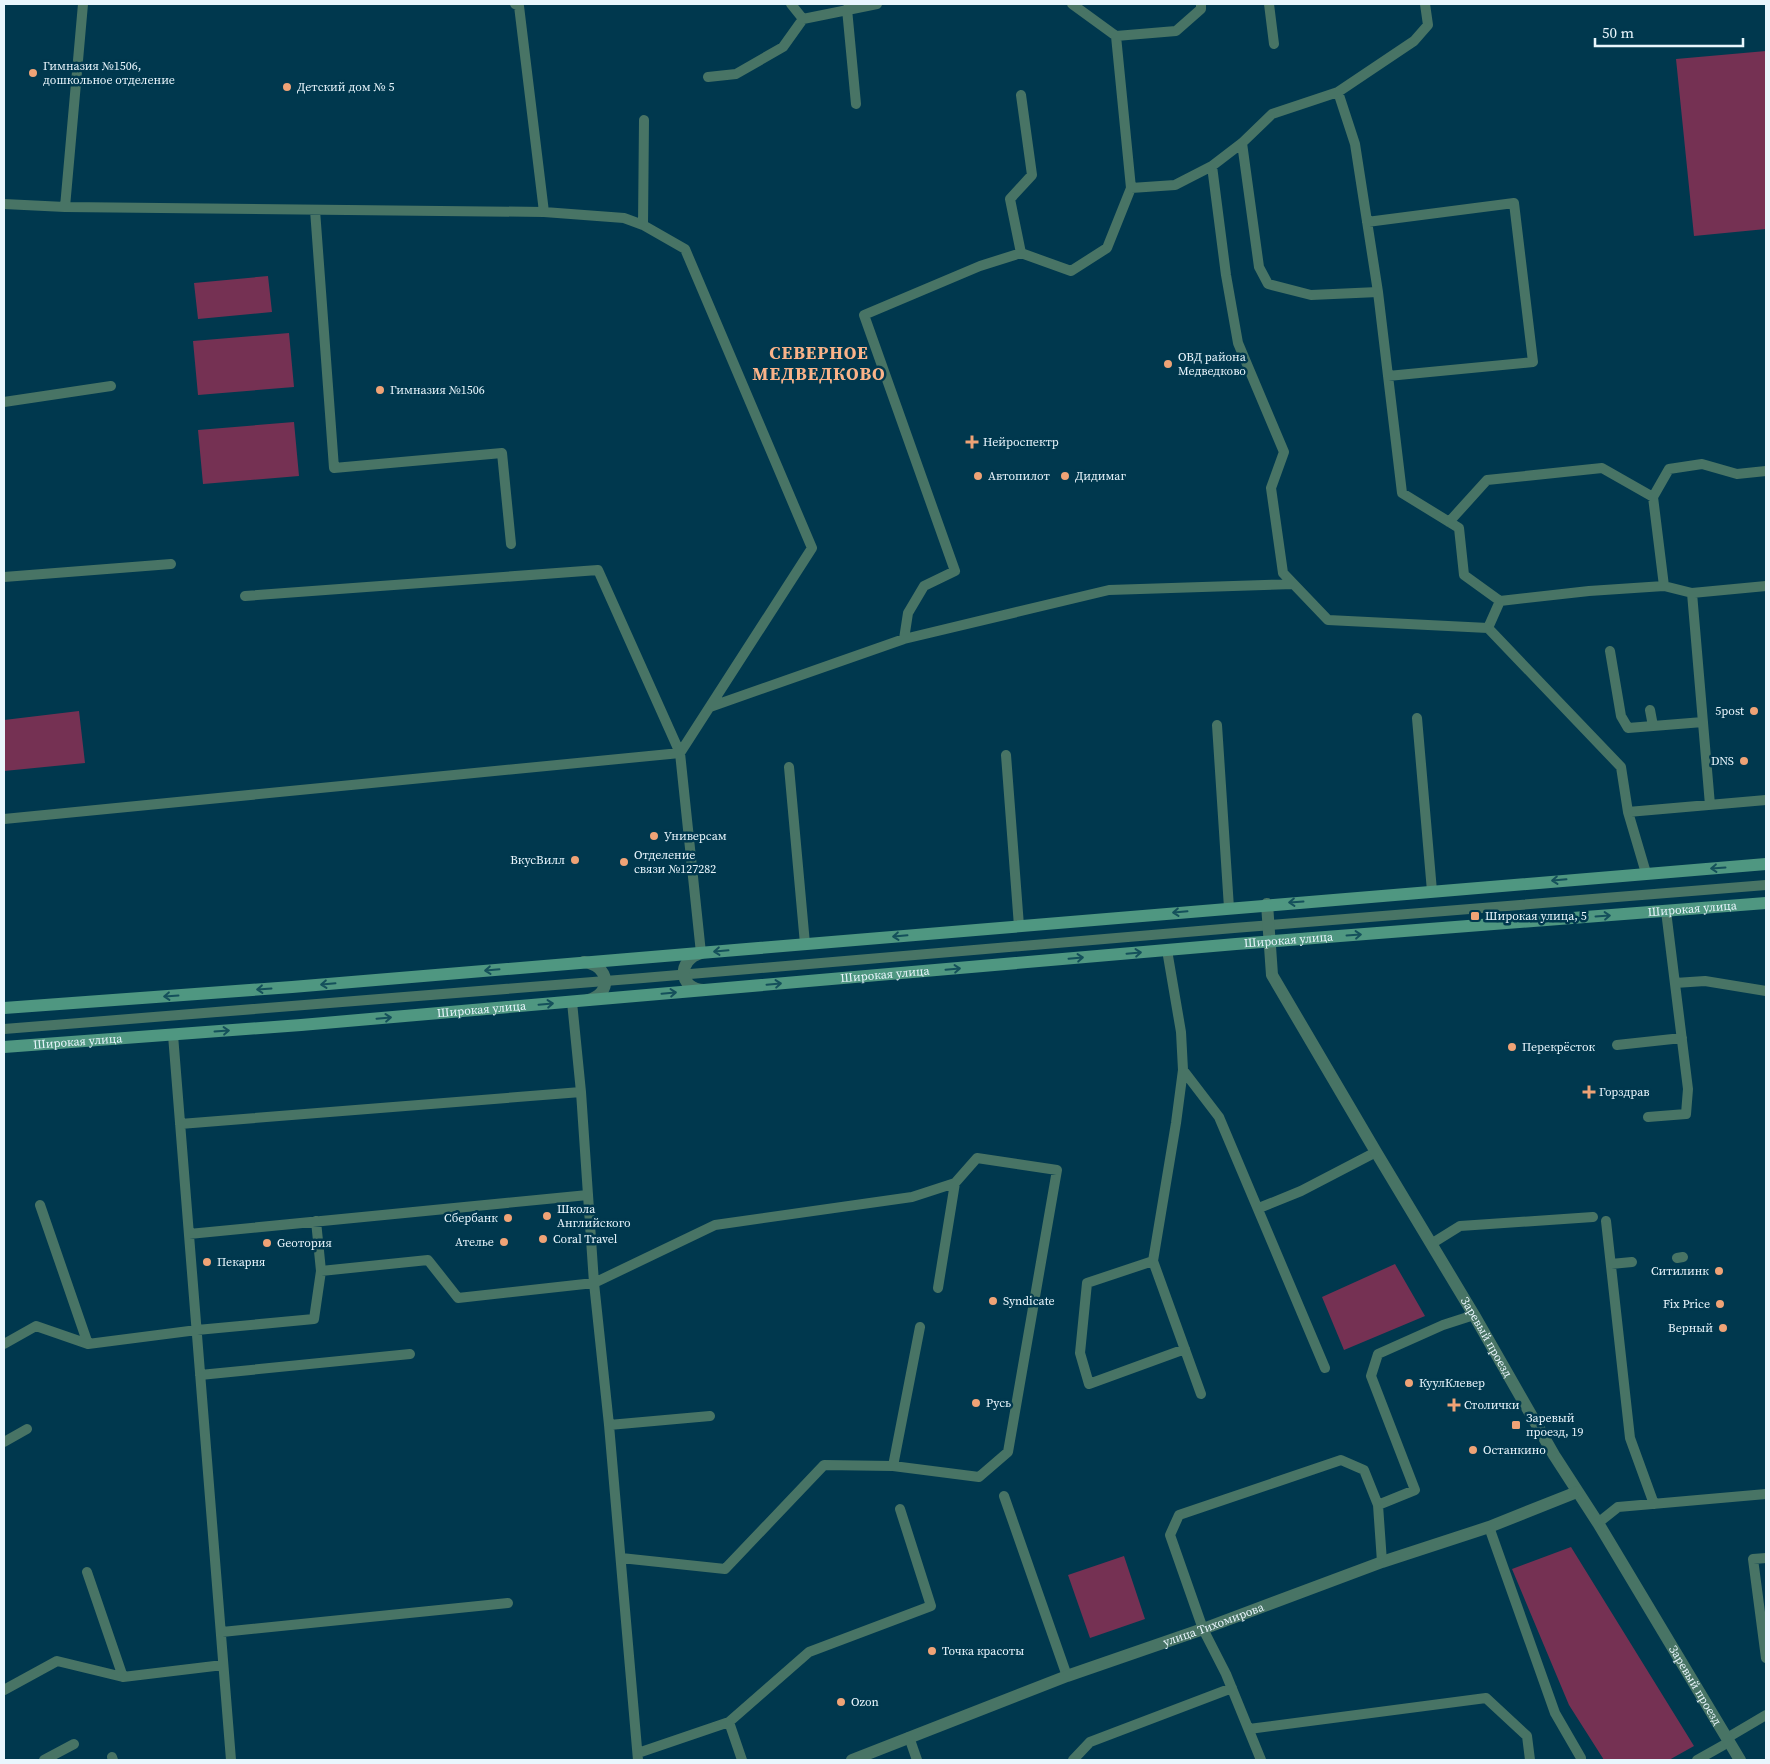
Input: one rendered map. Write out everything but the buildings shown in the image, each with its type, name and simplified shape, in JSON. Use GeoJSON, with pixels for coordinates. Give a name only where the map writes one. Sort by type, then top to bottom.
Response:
{"type":"FeatureCollection","features":[{"type":"Feature","properties":{"kind":"main road"},"geometry":{"type":"LineString","coordinates":[[4,1008],[292,987],[1267,904],[1766,864]]}},
{"type":"Feature","properties":{"kind":"main road","name":"Широкая улица"},"geometry":{"type":"LineString","coordinates":[[4,1047],[572,1002],[1167,950],[1766,903]]}},
{"type":"Feature","properties":{"kind":"street","name":"Заревый проезд"},"geometry":{"type":"LineString","coordinates":[[1267,904],[1272,974],[1554,1455],[1598,1523],[1740,1760]]}},
{"type":"Feature","properties":{"kind":"street"},"geometry":{"type":"LineString","coordinates":[[701,953],[694,955],[688,960],[684,966],[684,975],[690,986],[697,990],[704,990]]}},
{"type":"Feature","properties":{"kind":"street"},"geometry":{"type":"LineString","coordinates":[[584,962],[592,963],[598,967],[603,972],[605,981],[601,994],[588,1000]]}},
{"type":"Feature","properties":{"kind":"street","name":"улица Тихомирова"},"geometry":{"type":"LineString","coordinates":[[852,1760],[1068,1676],[1203,1629],[1382,1562],[1489,1527],[1577,1492]]}},
{"type":"Feature","properties":{"kind":"lane"},"geometry":{"type":"LineString","coordinates":[[65,207],[83,4]]}},
{"type":"Feature","properties":{"kind":"lane"},"geometry":{"type":"LineString","coordinates":[[519,4],[544,212]]}},
{"type":"Feature","properties":{"kind":"lane"},"geometry":{"type":"LineString","coordinates":[[791,4],[803,19]]}},
{"type":"Feature","properties":{"kind":"lane"},"geometry":{"type":"LineString","coordinates":[[708,77],[736,74],[783,47],[803,19],[878,4]]}},
{"type":"Feature","properties":{"kind":"lane"},"geometry":{"type":"LineString","coordinates":[[1072,4],[1116,36],[1176,31],[1201,10],[1200,4]]}},
{"type":"Feature","properties":{"kind":"lane"},"geometry":{"type":"LineString","coordinates":[[1269,4],[1274,44]]}},
{"type":"Feature","properties":{"kind":"lane"},"geometry":{"type":"LineString","coordinates":[[1131,188],[1175,185],[1212,166],[1242,143],[1272,114],[1338,92],[1414,42],[1428,25],[1426,4]]}},
{"type":"Feature","properties":{"kind":"lane"},"geometry":{"type":"LineString","coordinates":[[847,9],[856,104]]}},
{"type":"Feature","properties":{"kind":"lane"},"geometry":{"type":"LineString","coordinates":[[904,640],[908,613],[924,586],[955,571],[864,315],[980,266],[1021,253],[1071,270],[1107,248],[1131,188],[1116,36]]}},
{"type":"Feature","properties":{"kind":"lane"},"geometry":{"type":"LineString","coordinates":[[1338,92],[1355,144],[1378,292],[1402,493],[1459,528],[1464,575],[1500,600],[1664,586],[1692,593],[1766,586]]}},
{"type":"Feature","properties":{"kind":"lane"},"geometry":{"type":"LineString","coordinates":[[1021,95],[1032,175],[1010,199],[1021,253]]}},
{"type":"Feature","properties":{"kind":"lane"},"geometry":{"type":"LineString","coordinates":[[643,225],[644,120]]}},
{"type":"Feature","properties":{"kind":"lane"},"geometry":{"type":"LineString","coordinates":[[1242,143],[1259,267],[1268,284],[1311,295],[1378,292]]}},
{"type":"Feature","properties":{"kind":"lane"},"geometry":{"type":"LineString","coordinates":[[1212,166],[1226,275],[1238,343],[1284,452],[1271,488],[1283,573],[1328,620],[1488,628],[1621,767],[1628,812],[1646,873]]}},
{"type":"Feature","properties":{"kind":"lane"},"geometry":{"type":"LineString","coordinates":[[1367,222],[1514,202],[1533,362],[1388,376]]}},
{"type":"Feature","properties":{"kind":"lane"},"geometry":{"type":"LineString","coordinates":[[4,204],[65,207],[544,212],[624,218],[643,225],[685,249],[812,548],[680,753]]}},
{"type":"Feature","properties":{"kind":"lane"},"geometry":{"type":"LineString","coordinates":[[315,210],[334,468],[502,453],[511,544]]}},
{"type":"Feature","properties":{"kind":"lane"},"geometry":{"type":"LineString","coordinates":[[4,402],[111,386]]}},
{"type":"Feature","properties":{"kind":"lane"},"geometry":{"type":"LineString","coordinates":[[1664,586],[1653,497],[1669,469],[1702,464],[1737,474],[1766,471]]}},
{"type":"Feature","properties":{"kind":"lane"},"geometry":{"type":"LineString","coordinates":[[1449,522],[1488,480],[1602,468],[1653,497]]}},
{"type":"Feature","properties":{"kind":"lane"},"geometry":{"type":"LineString","coordinates":[[4,576],[171,564]]}},
{"type":"Feature","properties":{"kind":"lane"},"geometry":{"type":"LineString","coordinates":[[245,596],[598,570],[680,753],[701,953]]}},
{"type":"Feature","properties":{"kind":"lane"},"geometry":{"type":"LineString","coordinates":[[710,708],[904,640],[1109,590],[1293,584]]}},
{"type":"Feature","properties":{"kind":"lane"},"geometry":{"type":"LineString","coordinates":[[1692,593],[1710,805]]}},
{"type":"Feature","properties":{"kind":"lane"},"geometry":{"type":"LineString","coordinates":[[1488,628],[1500,600]]}},
{"type":"Feature","properties":{"kind":"lane"},"geometry":{"type":"LineString","coordinates":[[1610,651],[1621,716],[1628,728],[1703,722]]}},
{"type":"Feature","properties":{"kind":"lane"},"geometry":{"type":"LineString","coordinates":[[1650,710],[1653,726]]}},
{"type":"Feature","properties":{"kind":"lane"},"geometry":{"type":"LineString","coordinates":[[1417,718],[1432,891]]}},
{"type":"Feature","properties":{"kind":"lane"},"geometry":{"type":"LineString","coordinates":[[1217,724],[1228,908]]}},
{"type":"Feature","properties":{"kind":"lane"},"geometry":{"type":"LineString","coordinates":[[4,819],[680,753]]}},
{"type":"Feature","properties":{"kind":"lane"},"geometry":{"type":"LineString","coordinates":[[1006,755],[1019,926]]}},
{"type":"Feature","properties":{"kind":"lane"},"geometry":{"type":"LineString","coordinates":[[789,768],[805,944]]}},
{"type":"Feature","properties":{"kind":"lane"},"geometry":{"type":"LineString","coordinates":[[1628,812],[1766,800]]}},
{"type":"Feature","properties":{"kind":"lane","name":"Широкая улица"},"geometry":{"type":"LineString","coordinates":[[4,1029],[684,975],[1766,885]]}},
{"type":"Feature","properties":{"kind":"lane"},"geometry":{"type":"LineString","coordinates":[[1648,1117],[1686,1114],[1688,1089],[1666,911]]}},
{"type":"Feature","properties":{"kind":"lane"},"geometry":{"type":"LineString","coordinates":[[1167,950],[1181,1032],[1183,1070],[1153,1261],[1201,1394]]}},
{"type":"Feature","properties":{"kind":"lane"},"geometry":{"type":"LineString","coordinates":[[1675,983],[1705,982],[1766,991]]}},
{"type":"Feature","properties":{"kind":"lane"},"geometry":{"type":"LineString","coordinates":[[572,1002],[581,1092],[594,1283],[609,1425],[638,1757],[729,1722],[809,1652],[930,1606],[900,1509]]}},
{"type":"Feature","properties":{"kind":"lane"},"geometry":{"type":"LineString","coordinates":[[173,1035],[231,1760]]}},
{"type":"Feature","properties":{"kind":"lane"},"geometry":{"type":"LineString","coordinates":[[1617,1045],[1682,1038]]}},
{"type":"Feature","properties":{"kind":"lane"},"geometry":{"type":"LineString","coordinates":[[1183,1070],[1219,1116],[1325,1368]]}},
{"type":"Feature","properties":{"kind":"lane"},"geometry":{"type":"LineString","coordinates":[[180,1124],[581,1092]]}},
{"type":"Feature","properties":{"kind":"lane"},"geometry":{"type":"LineString","coordinates":[[1259,1208],[1301,1190],[1376,1152]]}},
{"type":"Feature","properties":{"kind":"lane"},"geometry":{"type":"LineString","coordinates":[[321,1271],[428,1260],[458,1298],[594,1283],[715,1225],[912,1197],[955,1183],[977,1158],[1057,1170],[1008,1452],[979,1477],[893,1466],[824,1465],[725,1570],[620,1558]]}},
{"type":"Feature","properties":{"kind":"lane"},"geometry":{"type":"LineString","coordinates":[[938,1288],[955,1183]]}},
{"type":"Feature","properties":{"kind":"lane"},"geometry":{"type":"LineString","coordinates":[[189,1234],[588,1195]]}},
{"type":"Feature","properties":{"kind":"lane"},"geometry":{"type":"LineString","coordinates":[[40,1204],[88,1344]]}},
{"type":"Feature","properties":{"kind":"lane"},"geometry":{"type":"LineString","coordinates":[[1431,1244],[1460,1226],[1593,1217]]}},
{"type":"Feature","properties":{"kind":"lane"},"geometry":{"type":"LineString","coordinates":[[1606,1221],[1630,1438],[1654,1504]]}},
{"type":"Feature","properties":{"kind":"lane"},"geometry":{"type":"LineString","coordinates":[[4,1344],[36,1326],[88,1344],[197,1330],[314,1319],[321,1271],[316,1222]]}},
{"type":"Feature","properties":{"kind":"lane"},"geometry":{"type":"LineString","coordinates":[[1153,1261],[1087,1284],[1080,1354],[1089,1384],[1184,1349]]}},
{"type":"Feature","properties":{"kind":"lane"},"geometry":{"type":"LineString","coordinates":[[1611,1264],[1632,1262]]}},
{"type":"Feature","properties":{"kind":"lane"},"geometry":{"type":"LineString","coordinates":[[1378,1505],[1415,1490],[1371,1376],[1378,1354],[1443,1325],[1474,1316]]}},
{"type":"Feature","properties":{"kind":"lane"},"geometry":{"type":"LineString","coordinates":[[893,1466],[920,1327]]}},
{"type":"Feature","properties":{"kind":"lane"},"geometry":{"type":"LineString","coordinates":[[200,1375],[410,1354]]}},
{"type":"Feature","properties":{"kind":"lane"},"geometry":{"type":"LineString","coordinates":[[609,1425],[710,1416]]}},
{"type":"Feature","properties":{"kind":"lane"},"geometry":{"type":"LineString","coordinates":[[4,1442],[27,1429]]}},
{"type":"Feature","properties":{"kind":"lane"},"geometry":{"type":"LineString","coordinates":[[1261,1760],[1232,1688],[1203,1629],[1170,1535],[1179,1515],[1341,1460],[1364,1470],[1378,1505],[1382,1562]]}},
{"type":"Feature","properties":{"kind":"lane"},"geometry":{"type":"LineString","coordinates":[[1598,1523],[1618,1507],[1766,1494]]}},
{"type":"Feature","properties":{"kind":"lane"},"geometry":{"type":"LineString","coordinates":[[1004,1496],[1068,1676]]}},
{"type":"Feature","properties":{"kind":"lane"},"geometry":{"type":"LineString","coordinates":[[1489,1527],[1555,1713],[1581,1758]]}},
{"type":"Feature","properties":{"kind":"lane"},"geometry":{"type":"LineString","coordinates":[[1766,1558],[1753,1559],[1766,1658]]}},
{"type":"Feature","properties":{"kind":"lane"},"geometry":{"type":"LineString","coordinates":[[88,1572],[123,1677]]}},
{"type":"Feature","properties":{"kind":"lane"},"geometry":{"type":"LineString","coordinates":[[222,1632],[508,1603]]}},
{"type":"Feature","properties":{"kind":"lane"},"geometry":{"type":"LineString","coordinates":[[4,1690],[57,1661],[123,1677],[223,1665]]}},
{"type":"Feature","properties":{"kind":"lane"},"geometry":{"type":"LineString","coordinates":[[1073,1760],[1090,1742],[1232,1688]]}},
{"type":"Feature","properties":{"kind":"lane"},"geometry":{"type":"LineString","coordinates":[[1249,1729],[1486,1698],[1527,1736],[1530,1760]]}},
{"type":"Feature","properties":{"kind":"lane"},"geometry":{"type":"LineString","coordinates":[[1697,1760],[1750,1723],[1766,1715]]}},
{"type":"Feature","properties":{"kind":"lane"},"geometry":{"type":"LineString","coordinates":[[729,1722],[742,1760]]}},
{"type":"Feature","properties":{"kind":"lane"},"geometry":{"type":"LineString","coordinates":[[909,1737],[917,1760]]}},
{"type":"Feature","properties":{"kind":"lane"},"geometry":{"type":"LineString","coordinates":[[44,1760],[74,1744]]}},
{"type":"Feature","properties":{"kind":"shaded area"},"geometry":{"type":"Polygon","coordinates":[[[1766,51],[1766,229],[1694,236],[1676,59],[1766,51]]]}},
{"type":"Feature","properties":{"kind":"shaded area"},"geometry":{"type":"Polygon","coordinates":[[[268,276],[272,312],[198,319],[194,283],[268,276]]]}},
{"type":"Feature","properties":{"kind":"shaded area"},"geometry":{"type":"Polygon","coordinates":[[[289,333],[294,387],[198,395],[193,341],[289,333]]]}},
{"type":"Feature","properties":{"kind":"shaded area"},"geometry":{"type":"Polygon","coordinates":[[[294,422],[299,476],[203,484],[198,430],[294,422]]]}},
{"type":"Feature","properties":{"kind":"shaded area"},"geometry":{"type":"Polygon","coordinates":[[[79,711],[85,763],[4,771],[4,720],[79,711]]]}},
{"type":"Feature","properties":{"kind":"shaded area"},"geometry":{"type":"Polygon","coordinates":[[[1395,1264],[1425,1316],[1344,1350],[1322,1297],[1395,1264]]]}},
{"type":"Feature","properties":{"kind":"shaded area"},"geometry":{"type":"Polygon","coordinates":[[[1571,1547],[1694,1746],[1669,1760],[1604,1760],[1569,1705],[1512,1569],[1571,1547]]]}},
{"type":"Feature","properties":{"kind":"shaded area"},"geometry":{"type":"Polygon","coordinates":[[[1124,1556],[1145,1619],[1090,1638],[1068,1575],[1124,1556]]]}},
{"type":"Feature","properties":{"kind":"place","name":"Гимназия №1506, дошкольное отделение"},"geometry":{"type":"Point","coordinates":[33,73]}},
{"type":"Feature","properties":{"kind":"place","name":"Детский дом № 5"},"geometry":{"type":"Point","coordinates":[287,87]}},
{"type":"Feature","properties":{"kind":"place","name":"ОВД района Медведково"},"geometry":{"type":"Point","coordinates":[1168,364]}},
{"type":"Feature","properties":{"kind":"place","name":"Гимназия №1506"},"geometry":{"type":"Point","coordinates":[380,390]}},
{"type":"Feature","properties":{"kind":"place","name":"Нейроcпектр"},"geometry":{"type":"Point","coordinates":[972,442]}},
{"type":"Feature","properties":{"kind":"place","name":"Автопилот"},"geometry":{"type":"Point","coordinates":[978,476]}},
{"type":"Feature","properties":{"kind":"place","name":"Дидимаг"},"geometry":{"type":"Point","coordinates":[1065,476]}},
{"type":"Feature","properties":{"kind":"place","name":"5post"},"geometry":{"type":"Point","coordinates":[1754,711]}},
{"type":"Feature","properties":{"kind":"place","name":"DNS"},"geometry":{"type":"Point","coordinates":[1744,761]}},
{"type":"Feature","properties":{"kind":"place","name":"Универсам"},"geometry":{"type":"Point","coordinates":[654,836]}},
{"type":"Feature","properties":{"kind":"place","name":"ВкусВилл"},"geometry":{"type":"Point","coordinates":[575,860]}},
{"type":"Feature","properties":{"kind":"place","name":"Отделение связи №127282"},"geometry":{"type":"Point","coordinates":[624,862]}},
{"type":"Feature","properties":{"kind":"place","name":"Широкая улица, 5"},"geometry":{"type":"Point","coordinates":[1475,916]}},
{"type":"Feature","properties":{"kind":"place","name":"Перекрёсток"},"geometry":{"type":"Point","coordinates":[1512,1047]}},
{"type":"Feature","properties":{"kind":"place","name":"Горздрав"},"geometry":{"type":"Point","coordinates":[1589,1092]}},
{"type":"Feature","properties":{"kind":"place","name":"Школа Английского"},"geometry":{"type":"Point","coordinates":[547,1216]}},
{"type":"Feature","properties":{"kind":"place","name":"Сбербанк"},"geometry":{"type":"Point","coordinates":[508,1218]}},
{"type":"Feature","properties":{"kind":"place","name":"Coral Travel"},"geometry":{"type":"Point","coordinates":[543,1239]}},
{"type":"Feature","properties":{"kind":"place","name":"Ателье"},"geometry":{"type":"Point","coordinates":[504,1242]}},
{"type":"Feature","properties":{"kind":"place","name":"Gеотория"},"geometry":{"type":"Point","coordinates":[267,1243]}},
{"type":"Feature","properties":{"kind":"place","name":"Пекарня"},"geometry":{"type":"Point","coordinates":[207,1262]}},
{"type":"Feature","properties":{"kind":"place","name":"Ситилинк"},"geometry":{"type":"Point","coordinates":[1719,1271]}},
{"type":"Feature","properties":{"kind":"place","name":"Syndicate"},"geometry":{"type":"Point","coordinates":[993,1301]}},
{"type":"Feature","properties":{"kind":"place","name":"Fix Price"},"geometry":{"type":"Point","coordinates":[1720,1304]}},
{"type":"Feature","properties":{"kind":"place","name":"Верный"},"geometry":{"type":"Point","coordinates":[1723,1328]}},
{"type":"Feature","properties":{"kind":"place","name":"КуулКлевер"},"geometry":{"type":"Point","coordinates":[1409,1383]}},
{"type":"Feature","properties":{"kind":"place","name":"Русь"},"geometry":{"type":"Point","coordinates":[976,1403]}},
{"type":"Feature","properties":{"kind":"place","name":"Столички"},"geometry":{"type":"Point","coordinates":[1454,1405]}},
{"type":"Feature","properties":{"kind":"place","name":"Заревый проезд, 19"},"geometry":{"type":"Point","coordinates":[1516,1425]}},
{"type":"Feature","properties":{"kind":"place","name":"Останкино"},"geometry":{"type":"Point","coordinates":[1473,1450]}},
{"type":"Feature","properties":{"kind":"place","name":"Точка красоты"},"geometry":{"type":"Point","coordinates":[932,1651]}},
{"type":"Feature","properties":{"kind":"place","name":"Ozon"},"geometry":{"type":"Point","coordinates":[841,1702]}},
{"type":"Feature","properties":{"kind":"district","name":"СЕВЕРНОЕ МЕДВЕДКОВО"},"geometry":{"type":"Point","coordinates":[819,362]}}]}
